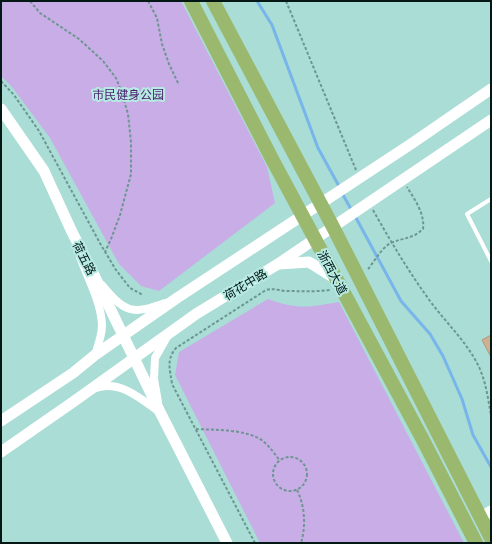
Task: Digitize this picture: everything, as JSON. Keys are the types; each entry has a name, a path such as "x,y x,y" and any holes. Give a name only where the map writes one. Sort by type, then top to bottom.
{"highway":[{"name":"浙西大道","path":"191,1 268,152 423,440 476,543"},
{"name":"浙西大道","path":"213,1 486,514 491,538"}],"main road":[{"name":"荷花中路","path":"1,421 177,298 357,180 491,89"},
{"name":"荷五路","path":"1,109 44,171 72,232 160,412 227,543"},
{"name":"荷花中路","path":"1,452 169,332 278,264 491,120"},
{"path":"278,264 309,262 337,280"}],"street":[{"path":"72,232 99,311 102,326 95,355"},
{"path":"93,273 118,303 133,311 144,310 177,298"},
{"name":"荷五路","path":"160,412 154,379 155,358 169,332"},
{"path":"89,390 104,385 129,390 160,412"}],"lane":[{"path":"491,199 467,214 491,261"}],"path":[{"path":"30,1 40,13 79,39 103,61 116,78 122,93 128,114 132,142 131,174 118,221 105,252"},
{"path":"148,1 157,18 162,44 179,85"},
{"path":"286,1 357,180"},
{"path":"1,81 14,95 39,131 105,252 124,281 130,288 144,295"},
{"path":"406,186 419,207 424,222 424,229 415,236"},
{"path":"367,204 376,216 405,265 431,301 464,341 472,354 485,383 491,415"},
{"path":"254,543 172,384 169,365 170,355 176,348 266,290 274,288 281,291"},
{"path":"196,430 234,431 249,435 263,441 274,452 280,461"},
{"path":"290,457 296,458 307,470 306,481 303,486 297,490 288,492 282,490 274,482 273,470 280,461 290,457"},
{"path":"297,490 304,514 304,534 301,543"}],"green space":[{"name":"市民健身公园","path":"1,1 181,1 267,167 275,203 159,291 141,286 119,264 50,138 12,87 1,76"},
{"path":"268,299 287,305 296,306 320,305 339,302 464,543 260,543 175,375 179,352"}],"building":[{"path":"491,335 491,357 482,340"}],"waterway":[{"path":"257,1 272,25 318,148 340,188"},
{"path":"342,193 352,211"},
{"path":"355,216 401,301 430,334 443,356 462,399 473,435 491,467"}]}
